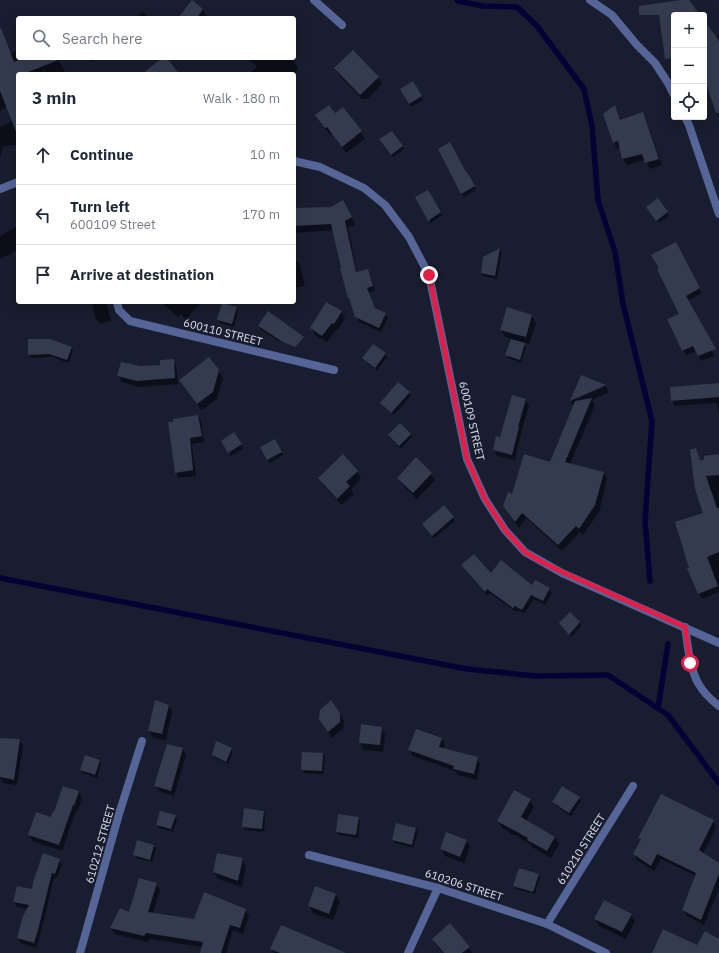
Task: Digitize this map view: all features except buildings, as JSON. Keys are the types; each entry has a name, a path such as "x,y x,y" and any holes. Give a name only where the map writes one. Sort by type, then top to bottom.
{"street":[{"path":"314,0 342,25"},
{"path":"590,0 612,15 637,45 655,63 671,89"},
{"path":"686,120 716,195 719,214"},
{"name":"600109 STREET","path":"296,161 320,167 364,188 385,206 409,237 429,275 467,459 485,499 505,530 525,552 556,569 719,643"},
{"path":"0,189 16,183"},
{"name":"600110 STREET","path":"118,304 119,310 130,321 334,370"},
{"path":"685,627 690,663 698,683 710,699 719,706"},
{"name":"610212 STREET","path":"80,953 119,814 142,741"},
{"name":"610210 STREET","path":"547,924 633,786"},
{"name":"610206 STREET","path":"309,855 438,888 547,924 606,953"},
{"path":"408,953 438,888"}],"waterway":[{"path":"457,0 483,6 517,7 537,26 584,89 592,126 598,200 615,252 623,304 652,421 645,521 650,581"},
{"path":"0,578 467,669 536,676 608,675 668,715 719,783"},
{"path":"658,708 668,644"}],"route":[{"path":"429,275 467,459 485,499 505,530 525,552 542,562 685,627 690,663"}]}
